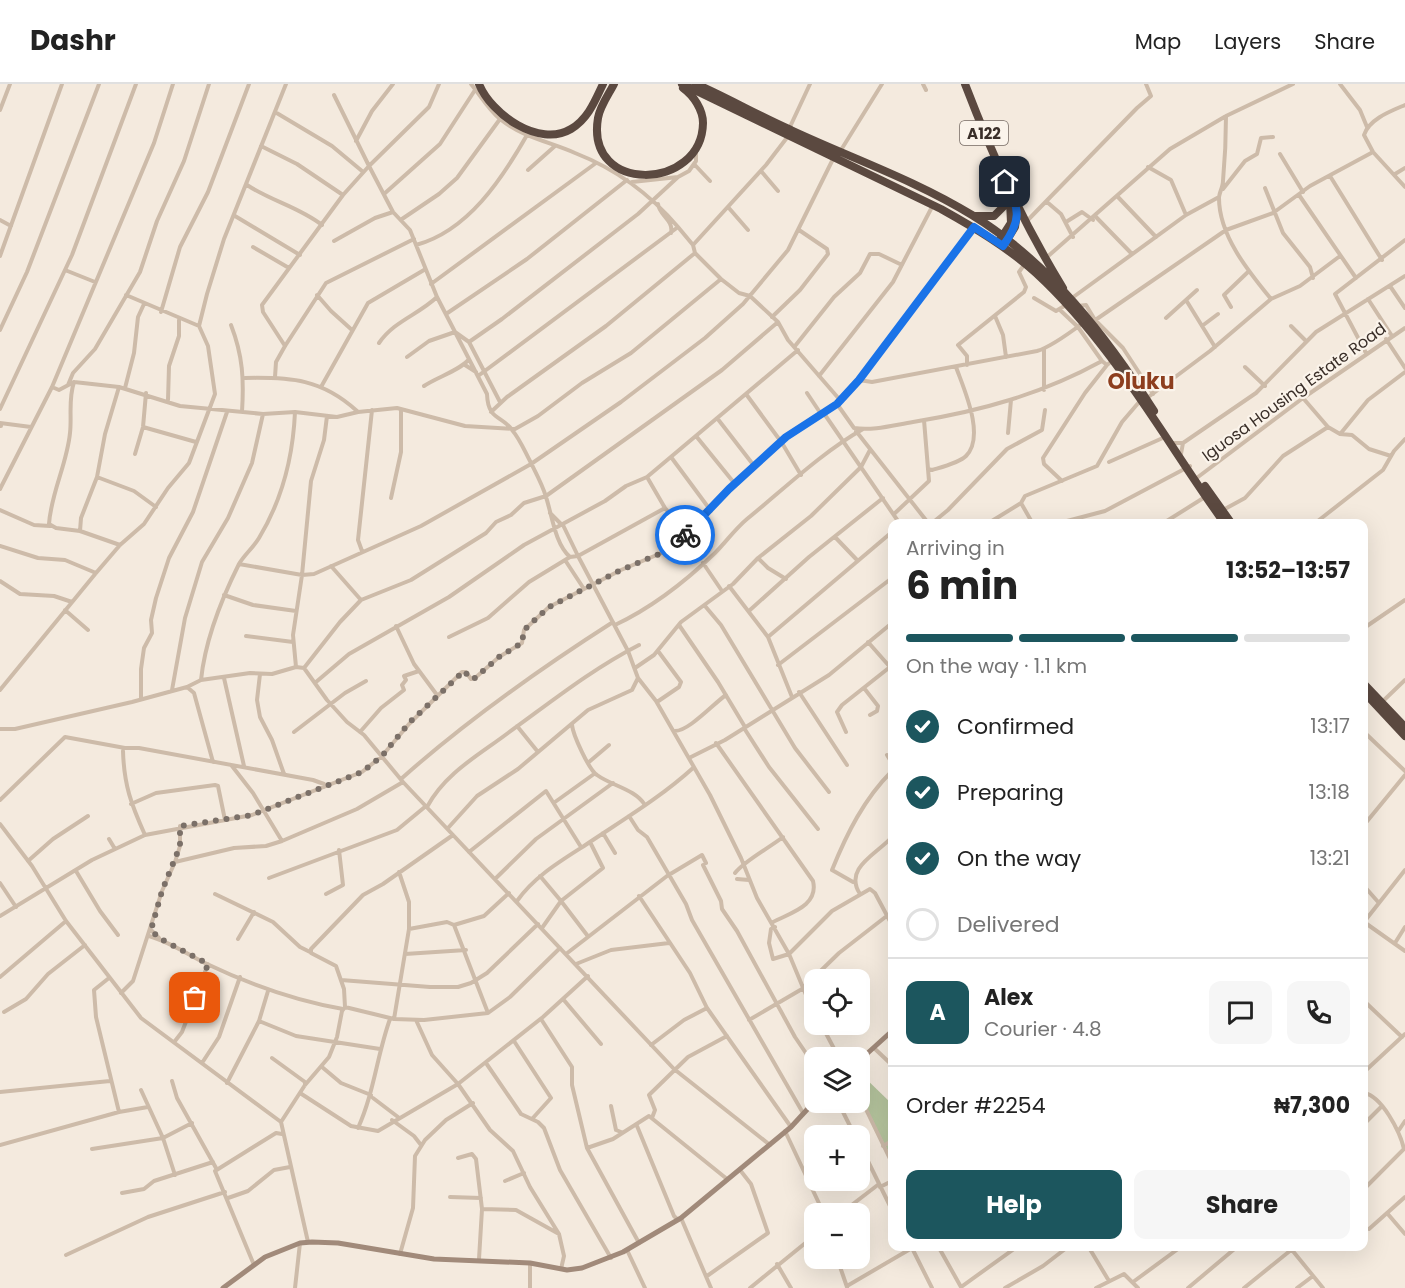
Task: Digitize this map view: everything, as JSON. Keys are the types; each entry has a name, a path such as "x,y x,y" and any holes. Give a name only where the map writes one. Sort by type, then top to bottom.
{"highway":[{"path":"477,87 490,104 504,116 533,130 554,134 569,130 581,122 603,84"},
{"path":"614,84 598,115 597,132 603,153 613,165 625,172 658,175 676,168 696,147 703,126 701,111 695,99 677,84"},
{"path":"682,84 973,215 1087,323 1147,398 1206,496 1223,517"},
{"name":"A122","path":"965,84 1017,206"},
{"path":"698,85 789,132"},
{"path":"837,154 1003,242 1066,302 1077,306 1110,363 1147,398 1165,437 1198,477 1223,517"},
{"name":"A122","path":"1003,242 1012,217 1005,182"},
{"path":"973,215 994,216 1010,200"},
{"path":"1003,242 1015,227 1017,206"},
{"path":"1017,206 1066,302"},
{"path":"1368,688 1405,727"},
{"path":"1368,696 1405,736"}],"street":[{"path":"0,110 10,84"},
{"path":"0,256 62,84"},
{"path":"0,330 27,272 99,84"},
{"path":"0,409 66,270 136,84"},
{"path":"0,489 52,387 154,143 173,84"},
{"path":"68,385 95,349 140,272 157,221 184,161 209,84"},
{"path":"161,312 180,247 208,192 249,84"},
{"path":"0,690 120,545 144,524 189,463 215,394 208,346 199,326 216,264 286,84"},
{"path":"356,141 372,111 393,84"},
{"path":"285,346 262,308 343,195 362,171 429,107 439,84"},
{"path":"471,84 477,87 500,119 527,135 596,163 629,181 658,204 693,245 695,253 721,279 739,293 750,296 778,322 788,340 819,376 870,450 926,519"},
{"path":"693,245 761,171 789,132 810,84"},
{"path":"239,564 302,575 314,574 421,526 531,464 651,380 705,338 750,296 788,250 837,154 882,84"},
{"path":"923,84 926,90"},
{"path":"1025,224 1137,108 1149,100 1151,96 1146,84"},
{"path":"1045,259 1095,218 1148,167 1191,135 1293,84"},
{"path":"1340,84 1360,110 1367,127 1365,139 1373,152 1405,187"},
{"path":"384,194 422,163 440,144 477,87"},
{"path":"333,95 393,212 402,219 414,239 424,270 477,374 493,414 511,427 531,464 546,496 554,527 570,557"},
{"path":"1367,127 1388,112 1405,105"},
{"path":"275,112 332,146 362,171"},
{"path":"1223,189 1226,116"},
{"path":"402,219 439,194 457,178 500,119"},
{"path":"416,245 433,239 453,226 489,194 527,135"},
{"path":"1034,298 1053,310 1066,302 1186,215 1219,197 1245,161 1257,154 1261,138 1273,137"},
{"path":"261,146 297,164 343,195"},
{"path":"528,170 555,146"},
{"path":"469,342 502,319 653,200 694,164 697,154 696,147"},
{"path":"859,380 872,382 1044,349 1226,230 1274,213 1303,192 1373,152"},
{"path":"1280,154 1303,192"},
{"path":"431,284 596,163"},
{"path":"694,164 710,181"},
{"path":"1148,167 1171,180 1186,215"},
{"path":"1395,174 1405,168"},
{"path":"761,171 778,191"},
{"path":"1330,176 1382,260"},
{"path":"446,314 527,259 629,181 678,177"},
{"path":"659,180 671,184"},
{"path":"247,185 270,200 306,212 322,225"},
{"path":"1265,188 1287,240 1310,267 1313,278"},
{"path":"1299,195 1356,278"},
{"path":"1117,196 1156,237"},
{"path":"1219,197 1226,230 1249,271 1271,299"},
{"path":"1047,202 1066,222 1073,237"},
{"path":"658,204 659,210 670,222 671,233"},
{"path":"819,376 893,282 933,205"},
{"path":"728,207 748,230"},
{"path":"334,241 375,218 393,212"},
{"path":"1066,222 1082,212 1095,218 1132,254"},
{"path":"235,216 300,255"},
{"path":"0,220 11,226"},
{"path":"477,374 678,227"},
{"path":"0,916 115,849 145,835 180,826 252,815 362,772 382,756 437,695 462,672 466,672 471,679 475,678 499,657 522,643 525,638 523,632 542,613 660,551 671,549 711,511 735,484 782,443 838,402 859,380 974,227"},
{"path":"772,317 800,290 828,254 827,249 799,230"},
{"path":"275,377 276,362 285,346 317,295 329,281 414,239"},
{"path":"1366,353 1335,296 1336,292 1382,260 1405,240"},
{"path":"406,243 417,252"},
{"path":"253,247 289,268"},
{"path":"490,427 493,414 500,402 606,326 695,253"},
{"path":"316,682 349,654 449,597 524,545 554,527 563,525 626,486 647,477 746,394 796,348 834,297 860,273 870,254 879,254 902,265"},
{"path":"995,519 1021,502 1025,496 1101,462 1122,422 1147,398 1215,347 1271,299 1313,278 1340,256"},
{"path":"967,364 967,356 958,345 1025,290 1020,272 1025,264"},
{"path":"66,270 96,282"},
{"path":"321,387 372,299 424,270"},
{"path":"1230,307 1224,295 1249,271"},
{"path":"1174,443 1183,443 1264,386 1305,341 1405,276"},
{"path":"52,387 56,390 74,382 119,387 146,393 180,405 227,412 263,414 295,412 337,417 372,410 401,409 465,426 520,427 582,383 631,353 721,279"},
{"path":"1390,285 1405,308"},
{"path":"1166,318 1197,290"},
{"path":"126,295 179,320 199,326"},
{"path":"317,295 352,330"},
{"path":"379,343 394,326 426,308 437,297"},
{"path":"1186,300 1215,347"},
{"path":"1368,300 1392,336"},
{"path":"125,388 134,353 138,317 144,303"},
{"path":"1202,326 1218,314"},
{"path":"995,316 1004,335 1006,357"},
{"path":"168,400 169,366 179,336 179,320"},
{"path":"304,668 340,622 361,600 411,580 486,532 496,522 511,515 524,503 546,496 722,370 778,322"},
{"path":"1087,323 1102,361"},
{"path":"231,325 239,345 245,378 242,412"},
{"path":"1291,326 1305,341"},
{"name":"Iguosa Housing Estate Road","path":"1198,477 1303,398 1405,328"},
{"path":"455,332 469,342 500,402"},
{"path":"407,357 429,341 455,332"},
{"path":"1340,434 1368,400 1405,370 1386,339"},
{"path":"1044,349 1044,390"},
{"path":"424,387 440,375 465,365 469,359"},
{"path":"176,862 234,848 266,846 357,809 402,781 470,719 536,671 614,624 648,607 703,563 746,520 855,430 973,412 1044,390 1102,361 1110,363 1085,393 1043,458 1044,464 1062,481"},
{"path":"465,365 477,374"},
{"path":"928,470 966,457 972,440 973,412 956,367"},
{"path":"1245,367 1264,386"},
{"path":"245,378 298,379 321,387 346,401 358,412"},
{"path":"51,526 54,493 70,433 69,412 74,382"},
{"path":"80,531 81,518 96,477 105,434 119,387"},
{"path":"135,454 143,427 146,393"},
{"path":"807,393 897,519"},
{"path":"746,394 782,443 801,475"},
{"path":"1303,398 1328,427 1340,434 1352,435 1369,448 1391,456"},
{"path":"1008,434 1011,400"},
{"path":"391,498 401,452 401,409"},
{"path":"362,551 358,540 372,410"},
{"path":"936,519 956,502 1007,448 1042,430 1045,410"},
{"path":"141,699 144,648 152,633 151,620 156,598 169,558 193,512 227,412"},
{"path":"201,681 203,661 224,595 239,564 259,538 278,501 293,438 295,412"},
{"path":"172,690 185,618 202,562 228,518 252,463 263,414"},
{"path":"296,667 293,642 311,481 324,440 327,416"},
{"path":"717,418 755,467"},
{"path":"894,514 928,481 924,420"},
{"path":"0,425 31,427"},
{"path":"143,427 196,442"},
{"path":"1223,517 1245,498 1283,456 1328,427"},
{"path":"696,436 735,484"},
{"path":"1109,462 1165,437"},
{"path":"1320,519 1383,470 1405,439"},
{"path":"1181,454 1183,443"},
{"path":"635,668 658,651 679,625 795,530 861,467 870,450"},
{"path":"671,457 711,511"},
{"path":"1075,519 1105,511 1188,467"},
{"path":"96,477 134,491 156,507"},
{"path":"647,477 665,508 687,533"},
{"path":"1170,519 1206,496"},
{"path":"750,610 808,557 883,498"},
{"path":"1021,502 1030,519"},
{"path":"449,637 488,618 529,582 570,557 578,556 665,508"},
{"path":"0,510 34,525 80,531 120,545"},
{"path":"549,512 563,525 628,651 638,678 657,702 710,795 766,916 774,925 789,954 804,993"},
{"path":"554,516 554,527"},
{"path":"768,638 888,535"},
{"path":"835,537 858,560"},
{"path":"0,546 38,558 65,560 96,573"},
{"path":"758,558 786,579"},
{"path":"565,560 584,589"},
{"path":"703,563 722,591"},
{"path":"331,566 361,600"},
{"path":"0,581 20,594 54,596 72,602"},
{"path":"778,665 888,581"},
{"path":"729,586 750,610 768,638 792,697"},
{"path":"224,595 253,606 296,611"},
{"path":"1368,625 1405,600"},
{"path":"705,606 721,625 795,748 825,790 829,792"},
{"path":"65,610 88,630"},
{"path":"679,625 726,695 769,767 818,829"},
{"path":"396,626 419,671 437,695"},
{"path":"689,758 744,728 829,675 888,626"},
{"path":"246,636 293,642"},
{"path":"868,642 888,665"},
{"path":"269,878 397,830 427,806 448,779 517,726 582,679 639,645"},
{"path":"657,702 681,685 658,651"},
{"path":"0,729 15,729 141,699 201,681 250,673 272,674 296,667 304,668 347,722 360,732 402,781 674,1069 770,1145"},
{"path":"360,732 381,708 404,690 402,685 406,680 404,676 419,671"},
{"path":"846,732 837,712 842,705 888,671"},
{"path":"260,674 257,700 260,717 285,774"},
{"path":"224,678 244,766"},
{"path":"448,828 477,795 538,752 588,710 632,690 638,678"},
{"path":"1382,702 1405,680"},
{"path":"294,732 366,681"},
{"path":"187,687 194,693 214,763"},
{"path":"864,688 878,706 877,711 870,715"},
{"path":"799,692 847,765"},
{"path":"674,731 682,730 697,721 701,714 726,695"},
{"path":"572,724 574,738 594,774 638,797 645,805"},
{"path":"517,726 538,752"},
{"path":"1368,736 1405,773 1368,820"},
{"path":"0,800 65,737 232,766 244,766 313,780 324,784 324,787"},
{"path":"716,743 814,885 806,906 771,929 769,943 773,959 789,954 832,911 870,890 875,893 888,915 839,953 802,989 749,1020"},
{"path":"589,762 609,745"},
{"path":"123,751 124,779 131,804 145,835"},
{"path":"232,766 253,793 282,840"},
{"path":"517,902 527,886 540,876 675,786 693,768"},
{"path":"555,802 594,774"},
{"path":"860,894 853,882 832,870 866,801 888,776"},
{"path":"495,879 520,852 613,783"},
{"path":"131,804 156,793 215,785 218,786 225,820"},
{"path":"469,852 544,792 549,792 581,847"},
{"path":"28,861 53,839 88,816"},
{"path":"223,1288 254,1265 300,1243 308,1242 338,1243 434,1259 479,1259 530,1263 561,1270 582,1268 611,1258 640,1244 680,1219 770,1145 803,1113 647,837 638,830 629,816"},
{"path":"0,824 28,861 66,921 141,1018 175,1041 202,1064 281,1122"},
{"path":"121,993 133,981 162,891 176,862 180,846 180,826"},
{"path":"603,833 615,853"},
{"path":"311,953 312,948 363,895 453,835"},
{"path":"735,873 743,863 754,859 783,837"},
{"path":"110,839 115,849"},
{"path":"853,882 872,853 888,840"},
{"path":"341,980 401,987 458,987 475,981 540,926 561,901 603,868 590,842"},
{"path":"326,894 344,885 339,850"},
{"path":"566,954 587,935 639,896 702,855 721,901 722,909 804,1050"},
{"path":"1368,917 1405,870"},
{"path":"76,871 117,935"},
{"path":"358,1128 372,1097 380,1049 401,987 409,928 408,902 399,872"},
{"path":"540,876 587,935"},
{"path":"1399,878 1405,882"},
{"path":"737,879 749,880"},
{"path":"0,884 16,907"},
{"path":"1368,891 1378,903"},
{"path":"409,928 447,922 454,925 484,916 509,893"},
{"path":"215,894 273,922 300,947 333,964 341,980 344,1009 335,1044 322,1067 305,1085 281,1122 308,1242"},
{"path":"639,896 690,973 707,1008 788,1129 819,1203"},
{"path":"238,939 254,912"},
{"path":"0,976 66,921"},
{"path":"454,925 466,950 488,1013"},
{"path":"1368,925 1405,951"},
{"path":"1395,943 1405,927"},
{"path":"151,930 159,938"},
{"path":"149,936 159,938 208,964 268,991 314,1005 392,1019 416,1020 488,1013 510,997 560,948"},
{"path":"576,964 610,950 669,943"},
{"path":"4,1012 26,999 48,974 85,945"},
{"path":"405,954 466,950"},
{"path":"175,1041 182,1032 208,964"},
{"path":"300,1093 333,1117 358,1128 378,1131 392,1120 458,1084 541,1019 588,976"},
{"path":"202,1064 219,1037 240,977"},
{"path":"109,978 94,990 96,1017 119,1112"},
{"path":"227,1083 259,1021 268,991"},
{"path":"563,999 601,1044"},
{"path":"1368,1005 1402,1037 1405,1045"},
{"path":"651,1044 684,1020 707,1008"},
{"path":"541,1019 572,1067 572,1085 586,1148 640,1244"},
{"path":"416,1020 430,1052 473,1103 490,1131 507,1142 513,1151 559,1234 564,1256 561,1270"},
{"path":"259,1021 296,1036 335,1044 380,1049"},
{"path":"870,1051 888,1035"},
{"path":"652,1118 655,1110 648,1096 662,1085 674,1069 688,1057 727,1036"},
{"path":"1368,1068 1402,1037"},
{"path":"514,1041 551,1098 532,1119"},
{"path":"874,1048 888,1061"},
{"path":"272,1058 305,1085"},
{"path":"486,1063 521,1114 543,1128 560,1170 611,1258"},
{"path":"322,1067 341,1083 372,1097 398,1117"},
{"path":"0,1092 111,1081"},
{"path":"172,1082 177,1098 216,1168 216,1176 228,1198 254,1265"},
{"path":"141,1090 163,1138 175,1175"},
{"path":"1368,1094 1375,1095 1398,1130 1404,1151 1368,1185"},
{"path":"400,1254 413,1208 414,1158 421,1145 446,1120 473,1103"},
{"path":"611,1106 616,1130 624,1131"},
{"path":"1368,1120 1382,1106"},
{"path":"0,1145 119,1112 148,1107"},
{"path":"868,1113 888,1154"},
{"path":"586,1148 613,1139 634,1125 637,1126 645,1117 652,1118 727,1179"},
{"path":"392,1120 414,1136 421,1145"},
{"path":"1398,1130 1405,1121"},
{"path":"92,1149 163,1138 192,1123"},
{"path":"637,1126 674,1216 680,1219 711,1288"},
{"path":"216,1168 276,1134 282,1134"},
{"path":"884,1146 888,1144"},
{"path":"458,1158 474,1155 482,1209 479,1259"},
{"path":"122,1193 144,1189 154,1180 213,1162"},
{"path":"870,1166 888,1202"},
{"path":"228,1198 248,1191 274,1170 290,1167"},
{"path":"707,1276 768,1233 751,1184 740,1170"},
{"path":"505,1181 524,1173"},
{"path":"856,1203 888,1183"},
{"path":"66,1255 148,1217 225,1192"},
{"path":"450,1197 481,1198"},
{"path":"1369,1229 1405,1197"},
{"path":"482,1209 516,1210 559,1234"},
{"path":"1387,1213 1405,1234"},
{"path":"295,1288 300,1243"},
{"path":"750,1288 804,1244"},
{"path":"627,1250 645,1288"},
{"path":"841,1269 847,1287 906,1251"},
{"path":"914,1251 932,1288"},
{"path":"941,1251 961,1287 1011,1251"},
{"path":"1005,1288 1062,1251"},
{"path":"1092,1251 1109,1281"},
{"path":"1133,1281 1175,1251"},
{"path":"1188,1288 1232,1251"},
{"path":"1244,1288 1290,1251"},
{"path":"1296,1251 1323,1288"},
{"path":"530,1263 530,1288"},
{"path":"777,1264 791,1288"},
{"path":"1096,1288 1124,1274 1138,1288"},
{"path":"1298,1288 1313,1276"}],"green space":[{"path":"870,1083 888,1100 888,1151 869,1113"}],"way so far":[{"path":"195,998 208,964 159,938 151,930 162,891 176,862 180,846 180,826 252,815 315,792 368,769 382,756 409,723 462,672 466,672 471,679 475,678 499,657 522,643 525,638 524,630 549,607 660,551 671,549 685,535"}],"district":[{"name":"Oluku","path":"1141,381"}],"route":[{"path":"685,535 711,511 729,489 786,437 837,404 859,380 974,227 1003,246 1014,231 1017,215 1017,206 1005,182"}]}
